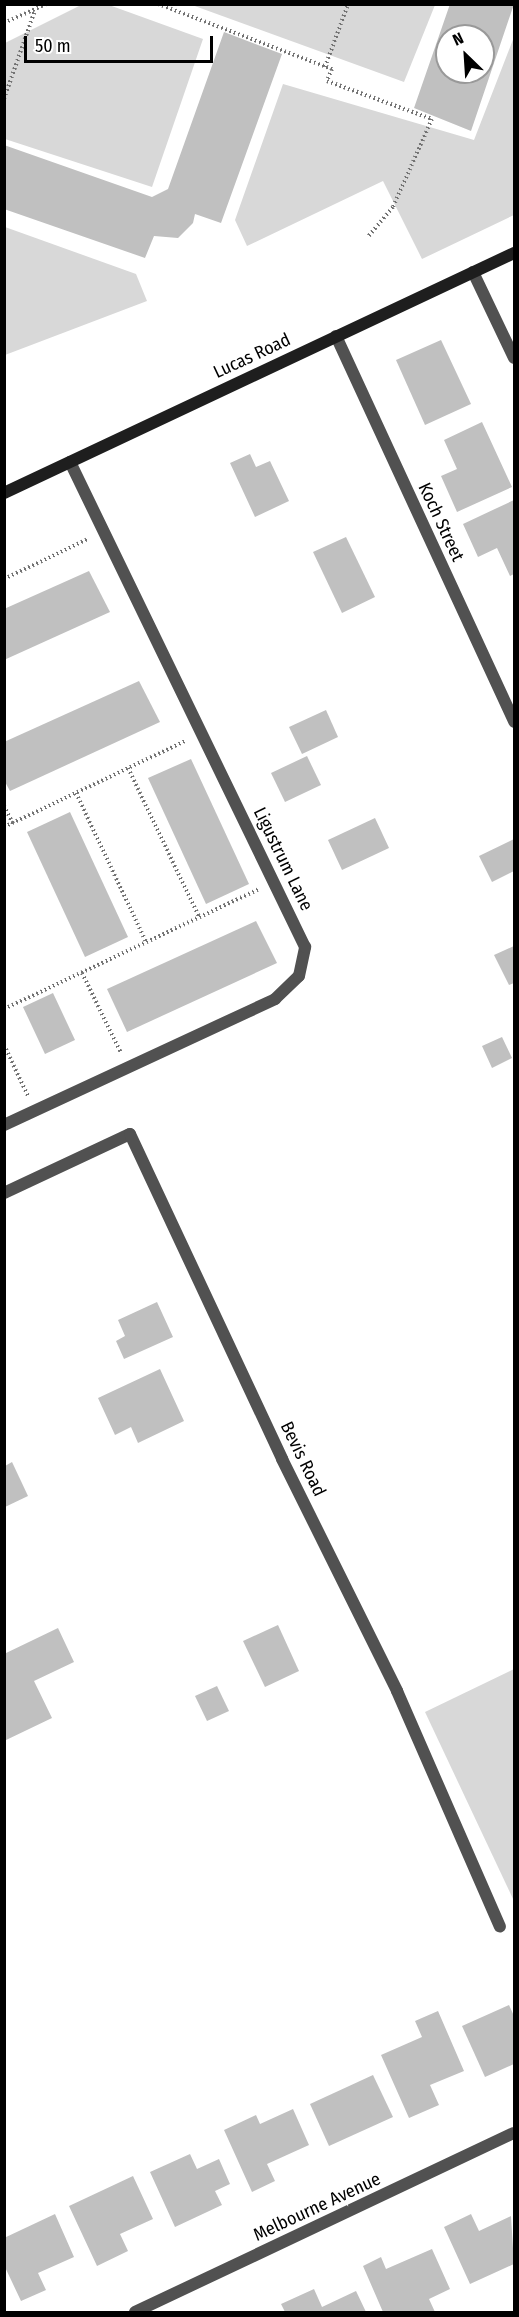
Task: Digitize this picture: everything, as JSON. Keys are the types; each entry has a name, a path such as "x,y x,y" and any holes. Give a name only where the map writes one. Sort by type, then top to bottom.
{"street":[{"name":"Lucas Road","path":"4,493 514,253"},
{"path":"473,272 514,358"},
{"name":"Koch Street","path":"336,336 514,722"},
{"name":"Ligustrum Lane","path":"4,1125 275,999 299,976 305,947 70,462"},
{"name":"Bevis Road","path":"4,1193 130,1134 397,1691 500,1927"},
{"name":"Melbourne Avenue","path":"135,2313 514,2133"}],"path":[{"path":"4,24 46,4"},
{"path":"158,4 332,69 327,81 432,119 393,207 369,236"},
{"path":"325,67 348,4"},
{"path":"4,99 35,10"},
{"path":"4,579 104,532"},
{"path":"4,827 201,733"},
{"path":"128,768 199,917"},
{"path":"76,793 147,942"},
{"path":"4,806 13,824"},
{"path":"4,1009 274,882"},
{"path":"82,973 128,1067"},
{"path":"4,1045 35,1110"}],"shaded area":[{"path":"83,4 109,5 203,39 152,187 5,139 5,43"},
{"path":"192,5 435,5 404,82"},
{"path":"514,37 514,215 422,259 383,181 247,246 235,220 283,84 474,140"},
{"path":"5,227 136,274 147,301 5,355"},
{"path":"514,1669 514,1901 425,1712"}],"building":[{"path":"450,4 514,4 495,60 495,24 443,24"},
{"path":"224,32 282,54 221,223 195,214 193,223 178,238 154,236 145,258 4,209 4,145 152,197 168,189"},
{"path":"435,47 435,84 487,84 471,131 414,108"},
{"path":"441,340 471,404 425,425 396,360"},
{"path":"482,422 512,487 457,512 441,476 457,469 444,440"},
{"path":"250,454 256,467 270,461 289,501 255,517 230,463"},
{"path":"514,500 514,574 510,576 497,548 478,557 463,524"},
{"path":"346,537 375,597 342,613 313,552"},
{"path":"89,571 110,612 4,660 4,609"},
{"path":"139,681 160,722 10,791 4,780 4,742"},
{"path":"326,710 338,737 302,754 289,727"},
{"path":"307,756 321,785 285,802 271,773"},
{"path":"191,759 249,884 206,904 148,778"},
{"path":"70,812 128,937 85,957 27,832"},
{"path":"375,818 389,848 342,870 328,840"},
{"path":"514,839 514,871 492,882 479,856"},
{"path":"256,921 277,963 127,1032 107,989"},
{"path":"514,946 514,983 509,985 494,955"},
{"path":"53,993 75,1040 45,1054 23,1007"},
{"path":"502,1037 512,1058 492,1068 482,1046"},
{"path":"157,1302 173,1337 124,1359 116,1341 125,1336 118,1320"},
{"path":"160,1369 184,1421 138,1443 131,1427 115,1435 98,1398"},
{"path":"12,1462 28,1496 5,1507 5,1466"},
{"path":"278,1625 299,1671 265,1687 243,1641"},
{"path":"58,1628 74,1662 34,1681 52,1718 4,1741 4,1654"},
{"path":"217,1686 229,1711 207,1721 195,1696"},
{"path":"509,2005 514,2016 514,2064 485,2077 462,2026"},
{"path":"438,2011 464,2071 430,2085 439,2105 409,2118 381,2055 422,2037 415,2021"},
{"path":"373,2075 393,2117 329,2146 310,2104"},
{"path":"293,2109 309,2145 267,2164 275,2181 252,2192 224,2130 256,2115 260,2124"},
{"path":"190,2154 197,2169 219,2159 230,2184 215,2191 222,2205 175,2227 150,2172"},
{"path":"133,2176 153,2219 120,2234 128,2251 97,2266 69,2206"},
{"path":"55,2214 74,2257 38,2273 46,2290 21,2301 4,2265 4,2238"},
{"path":"471,2214 479,2231 511,2216 514,2264 470,2284 444,2227"},
{"path":"432,2249 450,2289 429,2299 435,2312 383,2312 363,2266 381,2257 386,2269"},
{"path":"314,2289 322,2307 356,2291 366,2312 285,2312 281,2304"}]}
